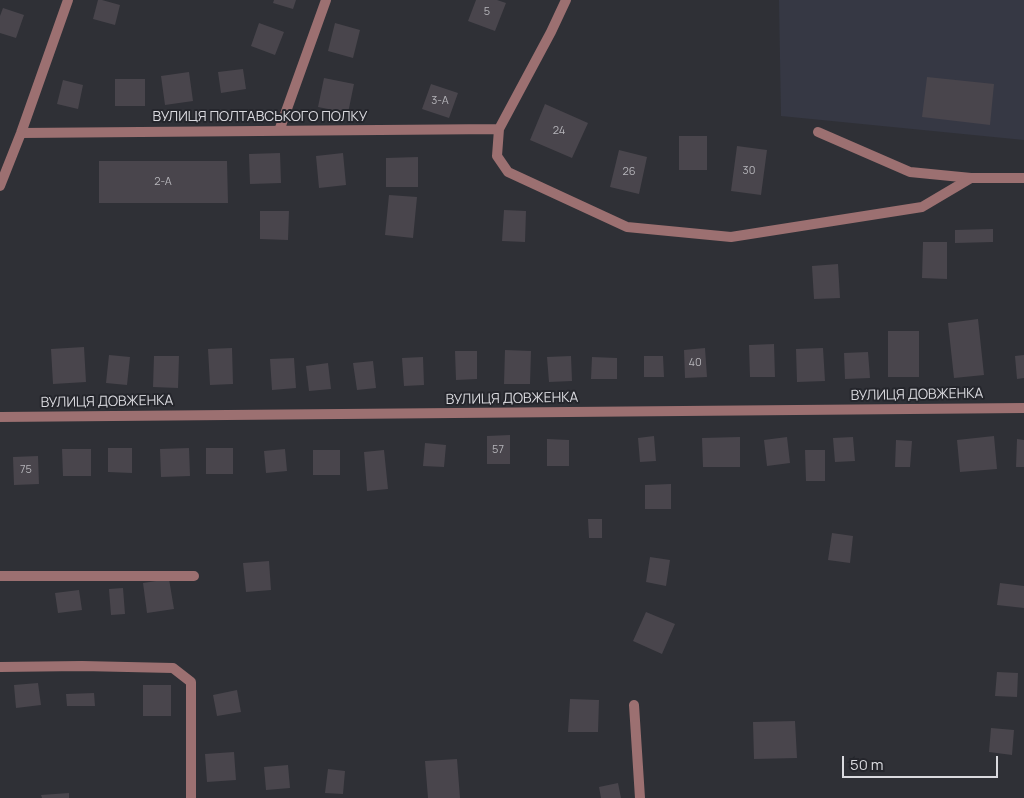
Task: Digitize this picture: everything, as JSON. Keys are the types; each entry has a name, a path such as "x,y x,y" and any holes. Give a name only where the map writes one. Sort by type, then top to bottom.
{"street":[{"path":"0,186 21,133 68,0"},
{"path":"279,131 326,0"},
{"path":"566,0 499,129 497,156 508,172 627,227 731,237 922,207 971,178"},
{"name":"ВУЛИЦЯ ПОЛТАВСЬКОГО ПОЛКУ","path":"21,133 499,129"},
{"path":"818,132 910,172 971,178 1024,178"},
{"name":"ВУЛИЦЯ ДОВЖЕНКА","path":"0,417 1024,408"},
{"path":"0,576 194,576"},
{"path":"0,667 174,668 192,682 192,798"},
{"path":"634,705 640,798"}],"shaded area":[{"path":"779,0 1024,0 1024,140 781,116"}],"building":[{"path":"98,0 120,5 115,25 93,19"},
{"path":"274,0 296,0 293,9 273,3"},
{"path":"476,0 497,0 506,3 495,31 468,21"},
{"path":"3,8 24,15 16,38 0,33 0,16"},
{"path":"259,23 284,32 275,55 251,46"},
{"path":"335,23 360,30 353,58 328,51"},
{"path":"243,69 246,89 221,93 218,72"},
{"path":"189,72 193,101 165,105 161,76"},
{"path":"927,77 994,84 990,125 922,117"},
{"path":"324,78 354,84 348,113 318,107"},
{"path":"115,79 145,79 145,106 115,106"},
{"path":"63,80 83,85 78,109 57,104"},
{"path":"431,84 458,93 449,118 422,109"},
{"path":"545,104 588,123 572,158 530,140"},
{"path":"679,136 707,136 707,170 679,170"},
{"path":"737,146 767,150 761,195 731,191"},
{"path":"619,150 647,157 639,194 610,187"},
{"path":"280,153 281,183 250,184 249,154"},
{"path":"343,153 346,185 319,188 316,156"},
{"path":"418,157 418,187 386,187 386,158"},
{"path":"99,161 227,161 228,203 99,203"},
{"path":"389,195 417,197 413,238 385,235"},
{"path":"504,210 526,211 525,242 502,241"},
{"path":"260,211 289,211 288,240 260,239"},
{"path":"993,229 993,242 955,243 955,230"},
{"path":"923,242 947,242 947,279 922,278"},
{"path":"838,264 840,298 814,299 812,266"},
{"path":"978,319 984,375 954,378 948,323"},
{"path":"888,331 919,331 919,377 888,377"},
{"path":"774,344 775,377 750,377 749,345"},
{"path":"84,347 86,382 53,384 51,349"},
{"path":"232,348 233,384 210,385 208,349"},
{"path":"705,348 707,377 685,378 684,350"},
{"path":"823,348 825,381 797,382 796,349"},
{"path":"505,350 531,351 530,384 504,384"},
{"path":"455,351 477,351 477,379 456,380"},
{"path":"868,352 870,378 845,379 844,353"},
{"path":"109,355 130,357 127,385 106,383"},
{"path":"1024,355 1024,378 1017,379 1015,356"},
{"path":"154,356 179,356 178,388 153,387"},
{"path":"571,356 572,381 549,382 547,357"},
{"path":"644,356 663,356 664,377 644,377"},
{"path":"423,357 424,385 404,386 402,358"},
{"path":"592,357 617,358 617,379 591,379"},
{"path":"294,358 296,388 272,390 270,359"},
{"path":"373,361 376,388 357,390 353,363"},
{"path":"328,363 331,389 309,391 306,366"},
{"path":"510,435 510,464 487,464 487,436"},
{"path":"654,436 656,461 640,462 638,438"},
{"path":"994,436 997,469 960,472 957,440"},
{"path":"740,437 740,467 703,467 702,438"},
{"path":"787,437 790,463 767,466 764,440"},
{"path":"853,437 855,461 835,462 833,438"},
{"path":"547,439 569,440 569,466 547,466"},
{"path":"1017,439 1024,440 1024,467 1016,467"},
{"path":"896,440 912,441 910,467 895,467"},
{"path":"425,443 446,445 444,467 423,466"},
{"path":"108,448 132,448 132,473 108,472"},
{"path":"189,448 190,476 161,477 160,449"},
{"path":"206,448 233,448 233,474 206,474"},
{"path":"62,449 91,449 91,476 63,476"},
{"path":"285,449 287,471 266,473 264,451"},
{"path":"313,450 340,450 340,475 313,475"},
{"path":"384,450 388,489 367,491 364,452"},
{"path":"805,450 825,450 825,481 806,481"},
{"path":"38,456 39,484 14,485 13,457"},
{"path":"671,484 671,509 645,509 645,485"},
{"path":"588,519 602,519 602,538 589,538"},
{"path":"832,533 853,536 850,563 828,560"},
{"path":"650,557 670,560 666,586 646,582"},
{"path":"269,561 271,590 246,592 243,563"},
{"path":"169,579 174,609 147,613 143,583"},
{"path":"1000,583 1024,586 1024,608 997,605"},
{"path":"123,588 125,614 111,615 109,589"},
{"path":"79,590 82,610 58,613 55,593"},
{"path":"646,612 675,624 662,654 633,641"},
{"path":"997,672 1018,673 1017,697 995,696"},
{"path":"38,683 41,705 16,708 14,685"},
{"path":"143,685 171,685 171,716 143,716"},
{"path":"237,690 241,712 217,716 213,695"},
{"path":"94,693 95,706 67,706 66,694"},
{"path":"570,699 599,700 598,732 568,732"},
{"path":"795,721 797,758 754,759 753,722"},
{"path":"991,728 1014,730 1012,755 989,752"},
{"path":"234,752 236,780 207,782 205,754"},
{"path":"457,759 460,798 428,798 425,761"},
{"path":"288,765 290,788 266,790 264,767"},
{"path":"328,769 345,771 343,794 325,793"},
{"path":"618,783 621,798 601,798 599,787"},
{"path":"69,793 69,798 42,798 41,795"}]}
